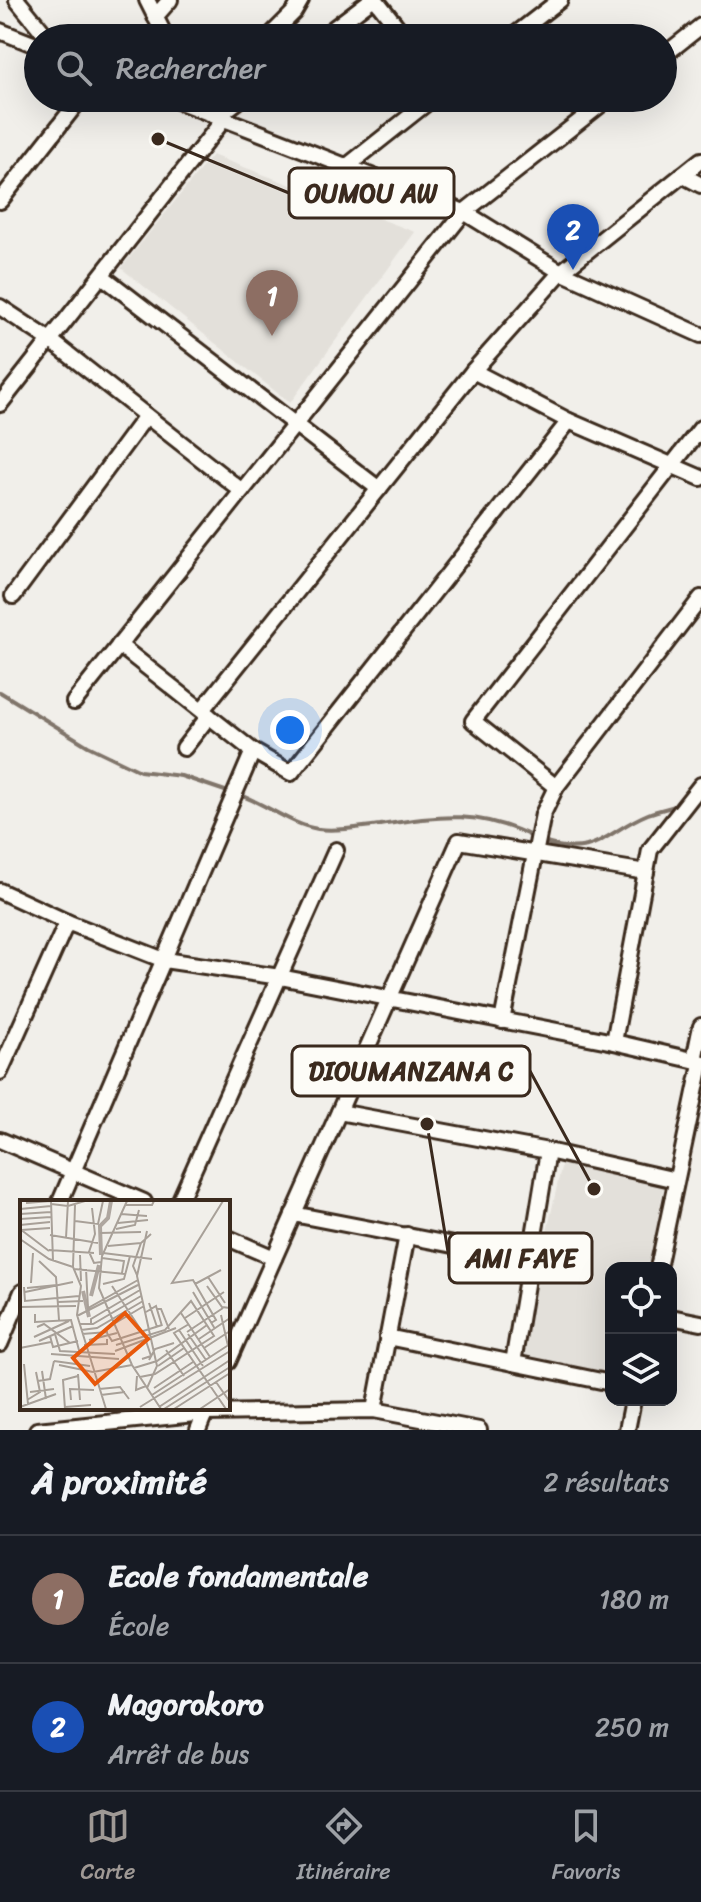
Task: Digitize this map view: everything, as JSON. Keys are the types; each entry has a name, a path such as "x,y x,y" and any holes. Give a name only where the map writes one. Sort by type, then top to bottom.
{"street":[{"path":"17,0 37,24"},
{"path":"147,0 159,24"},
{"path":"155,17 170,0"},
{"path":"282,24 301,0"},
{"path":"341,24 374,0 394,24"},
{"path":"529,24 560,0"},
{"path":"677,45 701,26"},
{"path":"0,31 24,40"},
{"path":"0,201 70,112"},
{"path":"213,112 220,118 464,212 561,272 701,335"},
{"path":"0,404 227,112"},
{"path":"346,167 415,112"},
{"path":"74,702 464,212 591,112"},
{"path":"184,748 206,713 473,371 561,272 701,160"},
{"path":"682,175 701,185"},
{"path":"102,276 379,489"},
{"path":"0,307 50,340 242,491"},
{"path":"473,371 569,421 701,478"},
{"path":"13,596 146,416"},
{"path":"119,645 253,751 291,773 569,421"},
{"path":"556,787 473,721 701,428"},
{"path":"502,1021 543,814 556,787 701,598"},
{"path":"61,1200 253,751"},
{"path":"614,1042 650,850 701,785"},
{"path":"230,1357 459,841 535,851 646,872"},
{"path":"180,1200 336,850"},
{"path":"0,891 67,922 164,960 280,977 614,1042 699,1062"},
{"path":"0,1072 67,922"},
{"path":"659,1262 699,1062 701,1026"},
{"path":"339,1112 548,1151 676,1180"},
{"path":"0,1140 139,1200"},
{"path":"513,1363 548,1151"},
{"path":"293,1214 531,1260"},
{"path":"374,1410 407,1235"},
{"path":"230,1239 274,1258"},
{"path":"0,1344 20,1297"},
{"path":"677,1318 701,1323"},
{"path":"387,1337 605,1382"},
{"path":"627,1430 632,1406"},
{"path":"198,1430 206,1410"},
{"path":"37,1430 206,1410 374,1410 479,1430"}],"shaded area":[{"path":"212,155 415,232 290,403 121,268"},
{"path":"562,1163 664,1185 650,1262 605,1262 605,1372 520,1356"}],"waterway":[{"path":"0,692 88,746 140,771 181,776 231,793"},
{"path":"240,795 298,823 318,829 341,830 459,817 495,822 535,838"},
{"path":"543,842 561,847 588,846 648,814 679,805"}],"place":[{"name":"OUMOU AW","path":"158,139"},
{"name":"Magorokoro","path":"573,270"},
{"name":"Ecole fondamentale","path":"272,336"},
{"name":"AMI FAYE","path":"427,1124"},
{"name":"DIOUMANZANA C","path":"594,1189"}]}
